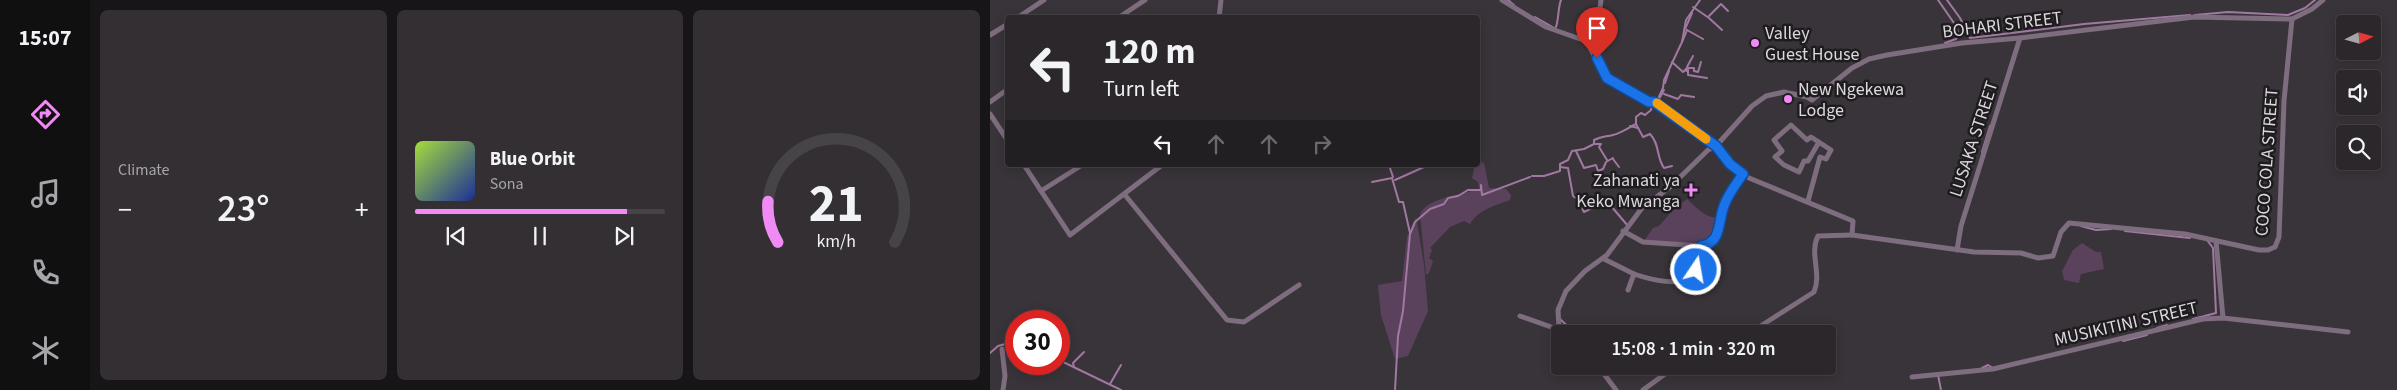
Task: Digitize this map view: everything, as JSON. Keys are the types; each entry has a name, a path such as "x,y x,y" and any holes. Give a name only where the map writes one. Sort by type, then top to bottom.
{"street":[{"path":"1022,15 1044,0"},
{"path":"1122,15 1145,0"},
{"path":"1218,15 1221,0"},
{"path":"1502,0 1546,27 1586,41 1607,78 1649,102 1654,102 1716,146 1730,164 1742,174 1853,221 1852,236"},
{"path":"1586,41 1600,8 1601,0"},
{"name":"BOHARI STREET","path":"1716,146 1752,106 1766,96 1784,92 1812,100 1852,68 1869,59 1962,43 2194,17 2292,19 2312,9 2323,0"},
{"name":"COCO COLA STREET","path":"1957,250 2021,253 2038,258 2053,256 2062,232 2069,223 2197,236 2268,250 2275,247 2279,241 2284,101 2292,19"},
{"path":"990,35 1005,26"},
{"name":"LUSAKA STREET","path":"1957,250 1964,215 2020,38"},
{"path":"990,102 1005,91"},
{"path":"990,114 1005,136"},
{"path":"1808,202 1820,157 1826,159 1831,150 1819,142 1810,137 1807,140 1791,126 1774,140 1782,151 1775,157 1784,165 1799,172 1819,142"},
{"path":"1559,325 1558,310 1566,291 1585,271 1604,258 1642,208 1670,187 1708,150 1716,146"},
{"path":"1025,167 1070,235 1160,167"},
{"path":"1041,191 1079,167"},
{"path":"1623,231 1643,242 1701,246 1709,244 1716,237 1723,207 1742,174"},
{"path":"1125,195 1227,320 1244,322 1299,285"},
{"path":"1759,325 1773,319 1814,292 1817,284 1814,247 1818,236 1852,236 1957,250"},
{"path":"2216,241 2223,318"},
{"path":"1604,258 1634,274 1660,281 1692,279 1696,276 1696,255 1701,246"},
{"path":"1628,290 1634,274"},
{"path":"1520,316 1551,326"},
{"name":"MUSIKITINI STREET","path":"1912,377 1993,369 2203,319 2223,318 2348,332"},
{"path":"1002,349 1005,376 1003,390"},
{"path":"1605,375 1616,390"},
{"path":"1643,390 1665,375"}],"shaded area":[{"path":"1480,162 1484,163 1489,188 1506,189 1511,195 1510,200 1482,212 1470,224 1464,221 1450,227 1430,248 1432,250 1429,258 1433,261 1429,273 1426,275 1420,214 1424,208 1438,200 1479,189 1478,182 1472,178 1474,168 1480,167"},
{"path":"1687,199 1705,214 1718,218 1716,235 1709,243 1694,245 1644,241 1653,228 1659,226 1672,211"},
{"path":"1416,217 1424,264 1428,311 1408,356 1395,359 1381,315 1378,285 1402,281 1407,237"},
{"path":"2082,243 2096,252 2101,252 2104,269 2081,274 2079,283 2064,280 2062,271 2073,250"}],"waterway":[{"path":"1508,0 1514,5"},
{"path":"1556,27 1561,0"},
{"path":"1657,101 1663,88 1664,80 1682,42 1686,20 1700,0"},
{"path":"1938,0 1954,23 1959,35 1956,39 1945,43"},
{"path":"1947,0 1960,18 1970,38 2084,24 2190,15"},
{"path":"2195,15 2228,12 2288,15 2305,8 2315,0"},
{"path":"1709,16 1721,4 1728,11"},
{"path":"1693,7 1722,30"},
{"path":"1685,29 1692,13"},
{"path":"1535,17 1556,29"},
{"path":"1687,30 1703,39"},
{"path":"1682,42 1687,30"},
{"path":"1687,67 1693,56"},
{"path":"1672,62 1683,72 1687,68 1685,70 1687,71 1688,68 1688,75 1707,78"},
{"path":"1688,68 1694,68 1694,71 1698,72 1701,62"},
{"path":"1665,83 1669,71"},
{"path":"1659,99 1664,90"},
{"path":"1664,94 1678,99 1681,95 1694,97"},
{"path":"1532,176 1544,176 1560,171 1560,164 1568,160 1572,151 1584,149 1594,144 1594,140 1622,132 1636,124 1636,117 1641,113 1645,115 1651,110 1652,104"},
{"path":"1636,124 1643,137 1650,134 1653,138 1664,168 1672,166"},
{"path":"1630,126 1638,128"},
{"path":"1982,152 1990,126"},
{"path":"1696,129 1714,141"},
{"path":"1595,144 1601,144 1599,147 1607,160"},
{"path":"1576,151 1584,168 1596,165 1598,171 1603,169 1606,162 1613,158"},
{"path":"1613,159 1619,167"},
{"path":"1390,167 1393,177"},
{"path":"1395,180 1424,167"},
{"path":"1560,167 1568,168 1573,196 1577,199 1584,212 1602,203 1607,208 1611,206 1628,226"},
{"path":"1395,390 1398,336 1403,311 1410,234 1415,222 1430,209 1444,204 1448,198 1458,196 1468,190 1481,190 1481,185 1482,195 1530,177"},
{"path":"1372,182 1392,178 1399,202 1403,202 1410,233"},
{"path":"2081,226 2096,230 2111,229"},
{"path":"2125,231 2190,238"},
{"path":"2193,319 2216,313 2213,248 2207,240"},
{"path":"1560,319 1566,325"},
{"path":"2157,328 2167,325"},
{"path":"2123,341 2147,335"},
{"path":"990,353 998,346 1005,344"},
{"path":"1074,367 1073,363 1084,352"},
{"path":"1070,365 1121,390"},
{"path":"1110,384 1121,365"},
{"path":"1982,368 1988,365 1993,368"},
{"path":"1938,375 1941,390"}],"slow traffic":[{"path":"1657,103 1706,139"}],"place":[{"name":"Valley Guest House","path":"1755,43"},
{"name":"New Ngekewa Lodge","path":"1788,99"},
{"name":"Zahanati ya Keko Mwanga","path":"1691,190"}],"route":[{"path":"1597,58 1607,78 1649,102 1654,102 1716,146 1730,164 1743,174 1723,207 1716,237 1713,242 1701,246 1697,253 1696,270"}]}
